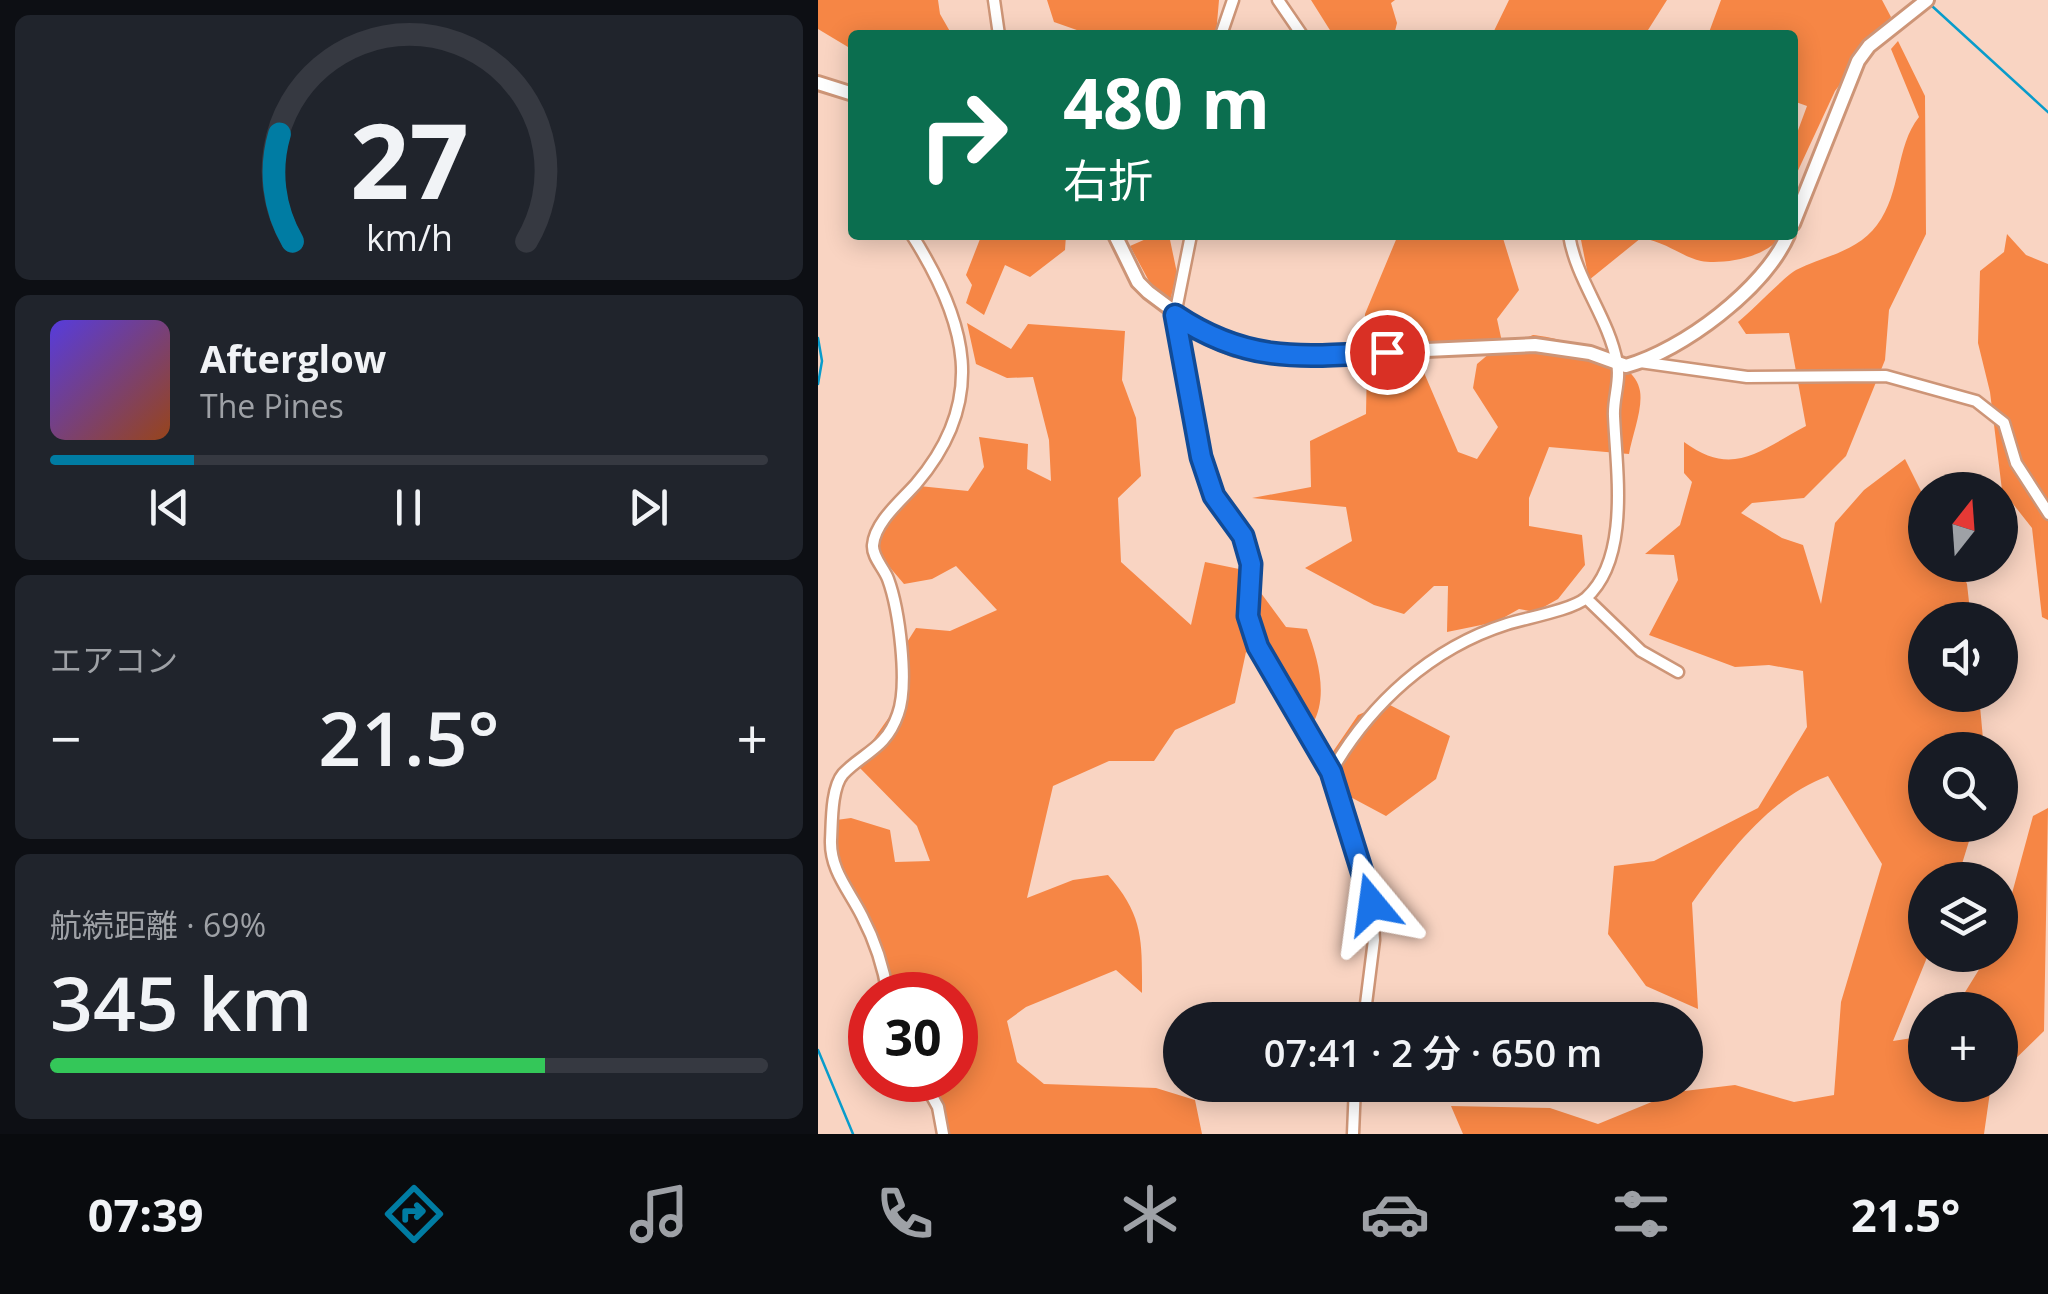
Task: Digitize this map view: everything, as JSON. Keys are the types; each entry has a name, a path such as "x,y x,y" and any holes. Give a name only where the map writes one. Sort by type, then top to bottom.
{"street":[{"path":"994,0 998,30"},
{"path":"1223,30 1233,0"},
{"path":"1278,0 1299,30"},
{"path":"1798,211 1858,60 1869,46 1927,0"},
{"path":"818,83 848,92"},
{"path":"881,972 864,920 832,865 832,839 838,784 844,773 868,757 892,729 904,697 889,581 872,550 877,530 936,462 955,427 961,404 960,348 950,305 915,240"},
{"path":"1117,240 1138,282 1175,315 1223,344 1274,354 1535,345 1590,353 1618,365 1639,362 1747,377 1886,376 1976,400 2004,422 2016,463 2048,514"},
{"path":"1190,240 1175,315 1201,457 1214,496 1243,536 1251,564 1248,616 1258,647 1331,772 1374,919 1366,1002"},
{"path":"1331,772 1354,733 1409,678 1448,648 1475,634 1586,598 1601,579 1617,520 1620,469 1614,415 1618,365 1571,240"},
{"path":"1639,362 1730,305 1770,270 1785,240"},
{"path":"1586,598 1641,651 1678,672"},
{"path":"935,1102 942,1134"},
{"path":"1353,1134 1354,1102"}],"shaded area":[{"path":"818,0 938,0 949,30 848,30 848,47 818,29"},
{"path":"1047,0 1219,0 1216,30 1077,30 1054,22"},
{"path":"1311,0 1395,0 1391,3 1395,30 1330,30"},
{"path":"1509,0 1667,0 1648,30 1494,30"},
{"path":"1721,0 1882,0 1891,17 1835,91 1798,171 1798,130 1807,106 1798,103 1798,30 1710,30"},
{"path":"1898,41 1925,96 1926,234 1889,310 1885,360 1846,456 1804,498 1752,503 1741,513 1782,538 1803,545 1821,604 1835,523 1864,490 1905,459 1912,472 1908,472 1908,582 1967,584 1969,602 1908,602 1908,712 1981,712 1982,732 1908,732 1908,842 1969,842 1963,862 1908,862 1908,972 1921,972 1913,992 1908,992 1908,1004 1893,1041 1908,1039 1908,1102 1989,1102 1984,1134 1463,1134 1451,1106 1550,1108 1598,1124 1652,1102 1703,1102 1703,1089 1735,1085 1794,1102 1834,1095 1841,1002 1882,864 1828,776 1787,798 1769,813 1692,903 1698,1002 1682,1002 1646,986 1608,934 1614,866 1654,861 1758,808 1807,727 1803,671 1769,665 1735,667 1649,635 1678,580 1674,555 1645,554 1680,525 1692,482 1684,473 1684,442 1701,453 1732,459 1760,452 1806,426 1789,333 1746,334 1738,322 1796,270 1860,241 1885,212 1906,142 1919,117 1891,49"},
{"path":"2007,234 2026,255 2048,264 2048,620 2042,617 2032,528 2018,510 2018,472 2000,472 1990,392 1978,343 1980,271 2004,252"},
{"path":"980,240 1066,240 1065,250 1030,277 1005,265 984,315 966,303 972,285 966,275"},
{"path":"1144,240 1170,240 1177,273 1170,301 1156,294 1130,246"},
{"path":"1396,240 1504,240 1519,290 1497,319 1502,342 1365,346 1365,314"},
{"path":"1581,240 1639,240 1589,280"},
{"path":"1648,240 1777,240 1757,254 1721,262 1694,259"},
{"path":"967,323 1011,349 1028,324 1125,331 1122,380 1136,418 1141,476 1118,498 1121,562 1191,625 1205,562 1244,570 1286,627 1307,629 1315,653 1321,690 1312,725 1280,673 1246,652 1235,703 1175,730 1154,761 1109,761 1053,786 1027,898 1073,880 1108,875 1135,917 1142,958 1142,993 1116,970 1026,1007 1007,1021 1017,1062 1044,1084 1156,1088 1163,1090 1163,1102 1195,1102 1202,1134 947,1134 936,1102 978,1102 978,972 880,972 883,961 839,867 829,821 851,818 890,830 895,862 930,861 917,826 856,764 909,689 904,647 916,628 950,631 997,610 956,566 932,579 904,584 870,544 877,520 919,486 968,491 984,467 979,437 1028,444 1027,469 1051,481 1049,440 1033,377 1007,378 976,364"},
{"path":"1533,335 1578,345 1612,359 1635,379 1641,398 1629,454 1549,447 1529,498 1529,526 1582,535 1585,565 1558,599 1535,612 1519,609 1496,622 1447,632 1448,586 1434,586 1404,614 1374,605 1305,568 1352,541 1346,507 1252,498 1311,487 1310,441 1366,414 1367,361 1419,361 1458,452 1477,459 1498,427 1473,388 1477,364 1490,353"},
{"path":"1386,703 1450,736 1436,779 1386,816 1343,793 1332,753 1358,715"},
{"path":"2048,808 2044,1031 2018,1056 2018,992 1965,992 1977,972 2018,972 2018,871 2033,816"}],"waterway":[{"path":"1932,6 2049,113"},
{"path":"818,338 822,361 818,384"},
{"path":"818,1050 853,1134"}],"route":[{"path":"1372,904 1331,772 1258,647 1248,616 1251,564 1243,536 1214,496 1201,457 1187,398 1175,315 1211,339 1236,348 1274,354 1387,352"}]}
